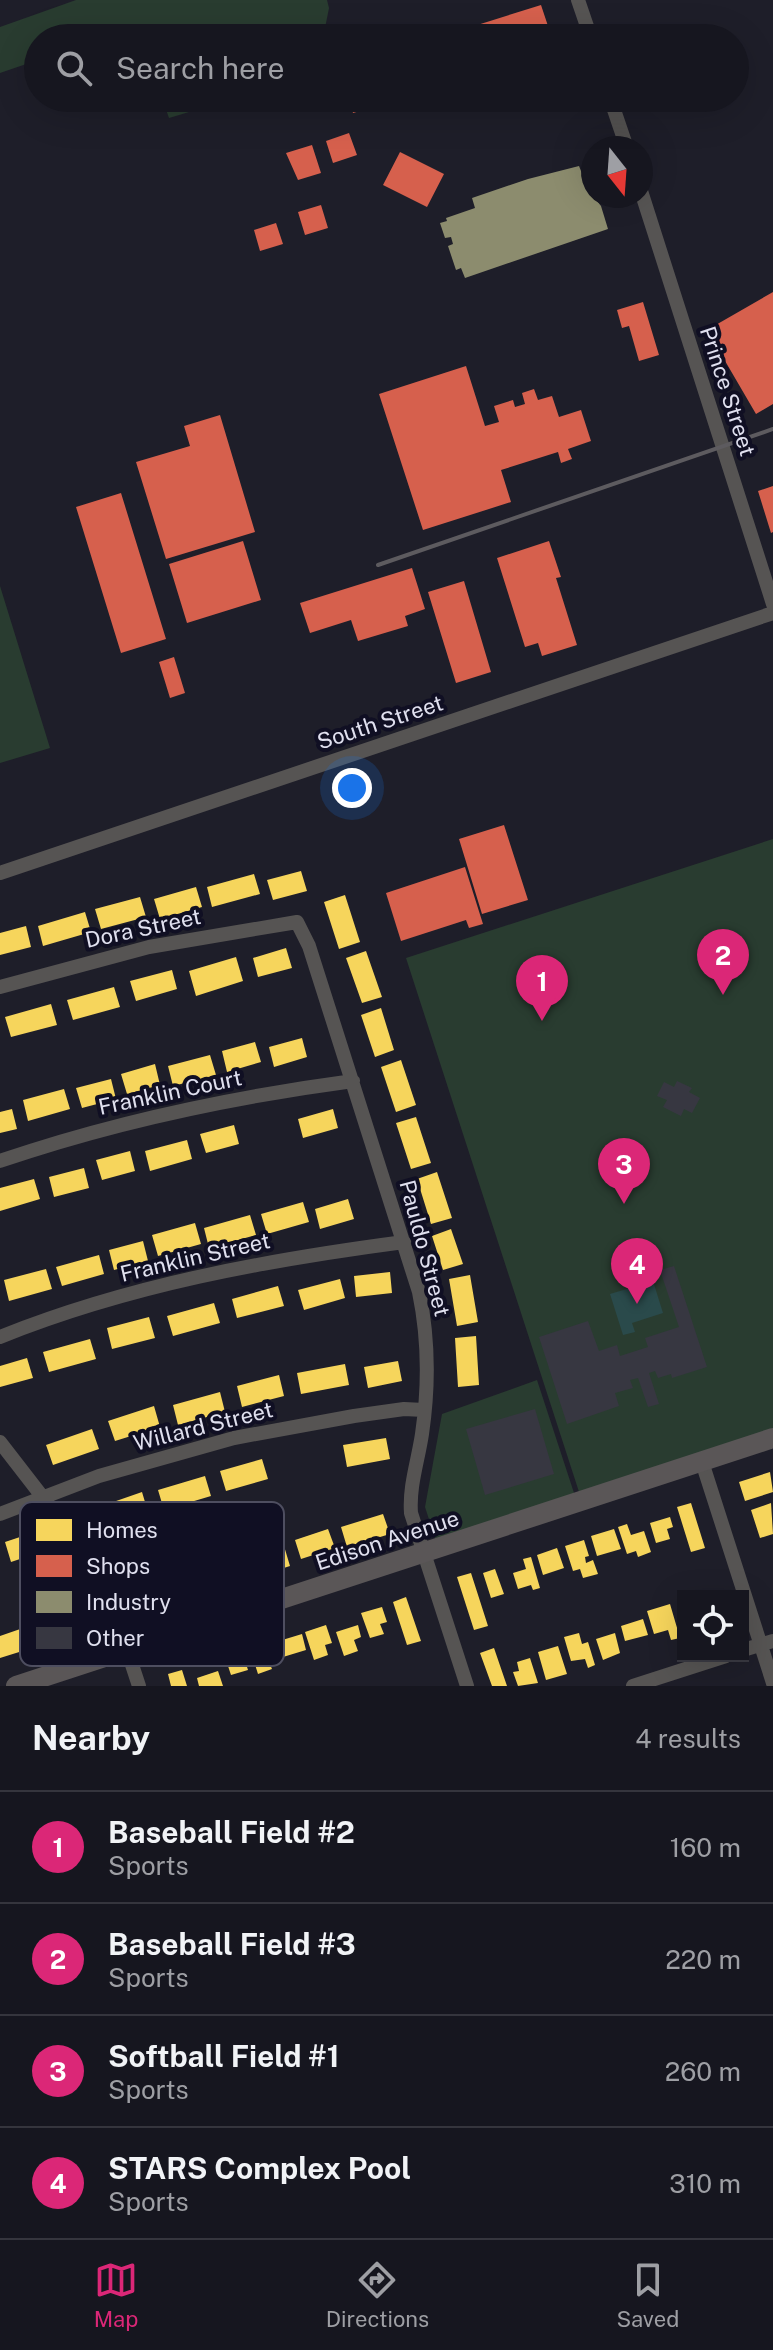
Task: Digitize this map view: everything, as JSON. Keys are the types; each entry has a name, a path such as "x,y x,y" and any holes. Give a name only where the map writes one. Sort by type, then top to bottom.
{"street":[{"path":"578,0 586,24"},
{"path":"615,112 623,136"},
{"name":"Prince Street","path":"646,208 773,604"},
{"name":"South Street","path":"0,873 773,613"},
{"name":"Dora Street","path":"0,987 149,947 297,922"},
{"name":"Pauldo Street","path":"297,922 309,946 353,1081 423,1312 428,1377 422,1434 410,1496 415,1530 467,1686"},
{"name":"Franklin Court","path":"0,1161 149,1117 254,1096 353,1081"},
{"name":"Franklin Street","path":"0,1337 92,1305 187,1280 278,1260 404,1242"},
{"name":"Willard Street","path":"30,1502 99,1476 234,1438 354,1416 404,1409 424,1410"},
{"name":"Edison Avenue","path":"284,1599 773,1438"},
{"path":"0,1442 47,1502"},
{"path":"702,1462 767,1643 773,1683"},
{"name":"Willard Street","path":"0,1514 20,1506"},
{"path":"633,1686 707,1662"},
{"name":"Edison Avenue","path":"16,1686 78,1666"},
{"path":"132,1666 139,1686"}],"shaded area":[{"path":"76,0 327,0 329,8 326,24 24,24 24,65 0,73 0,27"},
{"path":"167,112 189,112 169,118"},
{"path":"0,586 50,748 0,763"},
{"path":"773,839 773,1432 580,1495 406,958"},
{"path":"653,1281 663,1313 632,1323 635,1332 623,1335 610,1294"},
{"path":"537,1380 575,1496 436,1541 425,1507 442,1414"}],"building: Homes":[{"path":"301,871 307,891 273,900 267,880"},
{"path":"254,874 260,894 212,907 207,887"},
{"path":"196,887 202,907 160,919 154,899"},
{"path":"345,895 360,942 339,949 324,902"},
{"path":"140,897 146,917 101,929 95,909"},
{"path":"85,912 91,932 43,946 38,926"},
{"path":"26,926 31,947 0,955 0,933"},
{"path":"286,948 292,968 258,977 253,958"},
{"path":"366,951 382,997 362,1003 346,958"},
{"path":"236,957 243,981 196,996 189,971"},
{"path":"172,970 177,989 136,1001 130,981"},
{"path":"114,987 120,1007 73,1020 67,1000"},
{"path":"51,1004 57,1025 11,1037 5,1017"},
{"path":"381,1008 394,1050 375,1057 361,1015"},
{"path":"302,1038 307,1057 274,1067 269,1047"},
{"path":"255,1042 261,1062 227,1072 222,1051"},
{"path":"210,1055 216,1075 173,1086 168,1066"},
{"path":"401,1060 416,1105 396,1112 381,1067"},
{"path":"155,1064 160,1085 127,1094 121,1074"},
{"path":"111,1079 116,1099 82,1108 76,1088"},
{"path":"64,1089 70,1109 28,1121 23,1100"},
{"path":"12,1109 17,1129 0,1133 0,1112"},
{"path":"333,1109 338,1128 303,1138 298,1119"},
{"path":"416,1117 431,1163 411,1169 396,1123"},
{"path":"234,1125 239,1144 206,1153 200,1134"},
{"path":"187,1140 192,1159 150,1171 145,1151"},
{"path":"130,1151 135,1171 102,1180 96,1160"},
{"path":"84,1168 89,1188 54,1197 49,1177"},
{"path":"437,1172 452,1218 431,1224 417,1179"},
{"path":"34,1179 40,1199 0,1211 0,1188"},
{"path":"348,1199 354,1219 320,1229 315,1209"},
{"path":"303,1202 309,1222 267,1234 261,1214"},
{"path":"250,1215 256,1235 209,1248 204,1228"},
{"path":"195,1223 201,1244 158,1256 152,1235"},
{"path":"451,1229 463,1264 443,1270 432,1236"},
{"path":"143,1241 148,1261 114,1270 109,1250"},
{"path":"99,1255 104,1274 62,1286 56,1267"},
{"path":"46,1269 52,1289 9,1301 4,1280"},
{"path":"390,1272 392,1293 356,1297 354,1276"},
{"path":"470,1275 478,1322 457,1326 449,1279"},
{"path":"340,1279 345,1298 304,1310 298,1290"},
{"path":"278,1286 284,1306 237,1318 232,1299"},
{"path":"214,1303 220,1323 173,1336 167,1316"},
{"path":"149,1317 155,1338 112,1349 107,1328"},
{"path":"476,1336 479,1385 458,1387 455,1338"},
{"path":"90,1339 96,1359 49,1372 43,1352"},
{"path":"27,1358 33,1378 0,1387 0,1366"},
{"path":"398,1361 402,1381 368,1388 364,1367"},
{"path":"345,1364 349,1385 301,1394 297,1373"},
{"path":"279,1375 284,1396 242,1407 237,1386"},
{"path":"220,1392 225,1412 178,1425 173,1405"},
{"path":"154,1406 160,1427 115,1441 108,1421"},
{"path":"92,1429 99,1449 53,1465 46,1445"},
{"path":"386,1438 390,1459 347,1467 343,1445"},
{"path":"262,1459 268,1479 226,1491 220,1471"},
{"path":"770,1472 773,1492 745,1501 739,1482"},
{"path":"205,1476 211,1496 191,1502 162,1502 158,1490"},
{"path":"142,1492 145,1502 113,1502"},
{"path":"691,1503 705,1548 691,1552 677,1507"},
{"path":"771,1503 773,1534 760,1538 751,1510"},
{"path":"383,1514 390,1534 347,1547 341,1527"},
{"path":"670,1517 673,1527 667,1529 670,1539 656,1543 650,1523"},
{"path":"627,1524 631,1535 644,1531 651,1552 638,1557 636,1551 627,1554 618,1527"},
{"path":"328,1529 335,1548 301,1559 295,1540"},
{"path":"614,1529 621,1549 597,1556 591,1536"},
{"path":"20,1537 20,1559 11,1562 5,1542"},
{"path":"584,1540 589,1556 585,1557 586,1563 593,1560 598,1574 583,1578 580,1569 573,1571 565,1546"},
{"path":"284,1546 290,1566 284,1568"},
{"path":"557,1548 564,1568 543,1575 537,1555"},
{"path":"531,1557 540,1588 533,1590 531,1585 518,1589 513,1573 526,1569 523,1559"},
{"path":"495,1569 504,1594 491,1598 483,1573"},
{"path":"471,1573 488,1626 474,1630 457,1577"},
{"path":"406,1597 421,1641 407,1645 393,1602"},
{"path":"670,1604 677,1639 671,1640 668,1630 654,1634 647,1611"},
{"path":"382,1607 387,1622 380,1624 384,1634 370,1638 361,1613"},
{"path":"643,1619 648,1635 625,1641 621,1626"},
{"path":"326,1625 332,1643 325,1645 328,1655 314,1660 305,1632"},
{"path":"358,1625 361,1637 354,1640 358,1651 344,1656 336,1632"},
{"path":"20,1629 20,1652 0,1658 0,1636"},
{"path":"579,1633 582,1644 588,1642 595,1665 588,1668 585,1659 571,1661 564,1637"},
{"path":"615,1633 620,1653 603,1660 596,1639"},
{"path":"302,1634 306,1650 284,1657 284,1639"},
{"path":"558,1646 567,1674 546,1680 538,1652"},
{"path":"494,1648 507,1686 492,1686 480,1653"},
{"path":"530,1658 538,1683 518,1686 513,1672 519,1671 517,1662"},
{"path":"228,1666 247,1666 248,1670 231,1675"},
{"path":"255,1666 271,1666 272,1669 258,1674"},
{"path":"182,1670 187,1686 171,1686 168,1674"},
{"path":"218,1671 223,1686 199,1686 197,1678"}],"building: Shops":[{"path":"541,5 547,24 480,24"},
{"path":"349,133 357,155 333,163 326,141"},
{"path":"312,145 321,173 298,180 286,153"},
{"path":"400,152 444,174 427,207 383,185"},
{"path":"321,205 328,228 305,235 298,212"},
{"path":"276,223 283,244 260,251 254,230"},
{"path":"773,292 773,404 756,414 707,330"},
{"path":"643,302 659,355 639,361 629,326 622,328 617,310"},
{"path":"466,366 485,426 499,422 494,406 513,400 515,407 525,404 522,393 534,389 538,400 552,396 559,417 581,410 591,441 568,449 572,459 561,463 558,452 501,470 511,502 423,530 379,394"},
{"path":"220,415 255,532 166,559 136,462 190,446 184,426"},
{"path":"773,486 773,532 771,533 758,491"},
{"path":"121,493 166,639 121,653 76,507"},
{"path":"243,541 261,600 187,623 169,564"},
{"path":"549,541 561,577 556,578 577,645 542,656 538,643 525,647 497,558"},
{"path":"412,568 425,609 405,616 408,626 358,641 351,620 310,633 300,603"},
{"path":"464,581 491,672 456,683 428,592"},
{"path":"174,657 185,693 170,698 159,662"},
{"path":"504,825 528,900 482,914 459,839"},
{"path":"465,867 483,924 469,928 466,920 401,941 386,893"}],"building: Industry":[{"path":"579,166 581,208 602,208 608,229 465,278 461,268 456,270 448,246 453,244 451,237 445,238 440,223 475,208 472,198"}],"building: Other":[{"path":"677,1081 692,1088 689,1092 700,1098 692,1113 684,1109 681,1116 663,1107 667,1100 657,1096 664,1082 674,1087"},
{"path":"674,1266 707,1367 672,1378 671,1374 658,1378 655,1371 649,1373 659,1404 648,1407 638,1378 630,1380 633,1388 615,1393 619,1406 567,1424 539,1337 588,1321 599,1351 617,1345 620,1356 648,1347 645,1338 679,1327 660,1270"},
{"path":"535,1409 554,1474 485,1495 466,1429"}],"railway":[{"path":"378,565 773,429"}],"place":[{"name":"Baseball Field #3","path":"723,995"},
{"name":"Baseball Field #2","path":"542,1021"},
{"name":"Softball Field #1","path":"624,1204"},
{"name":"STARS Complex Pool","path":"637,1304"}]}
